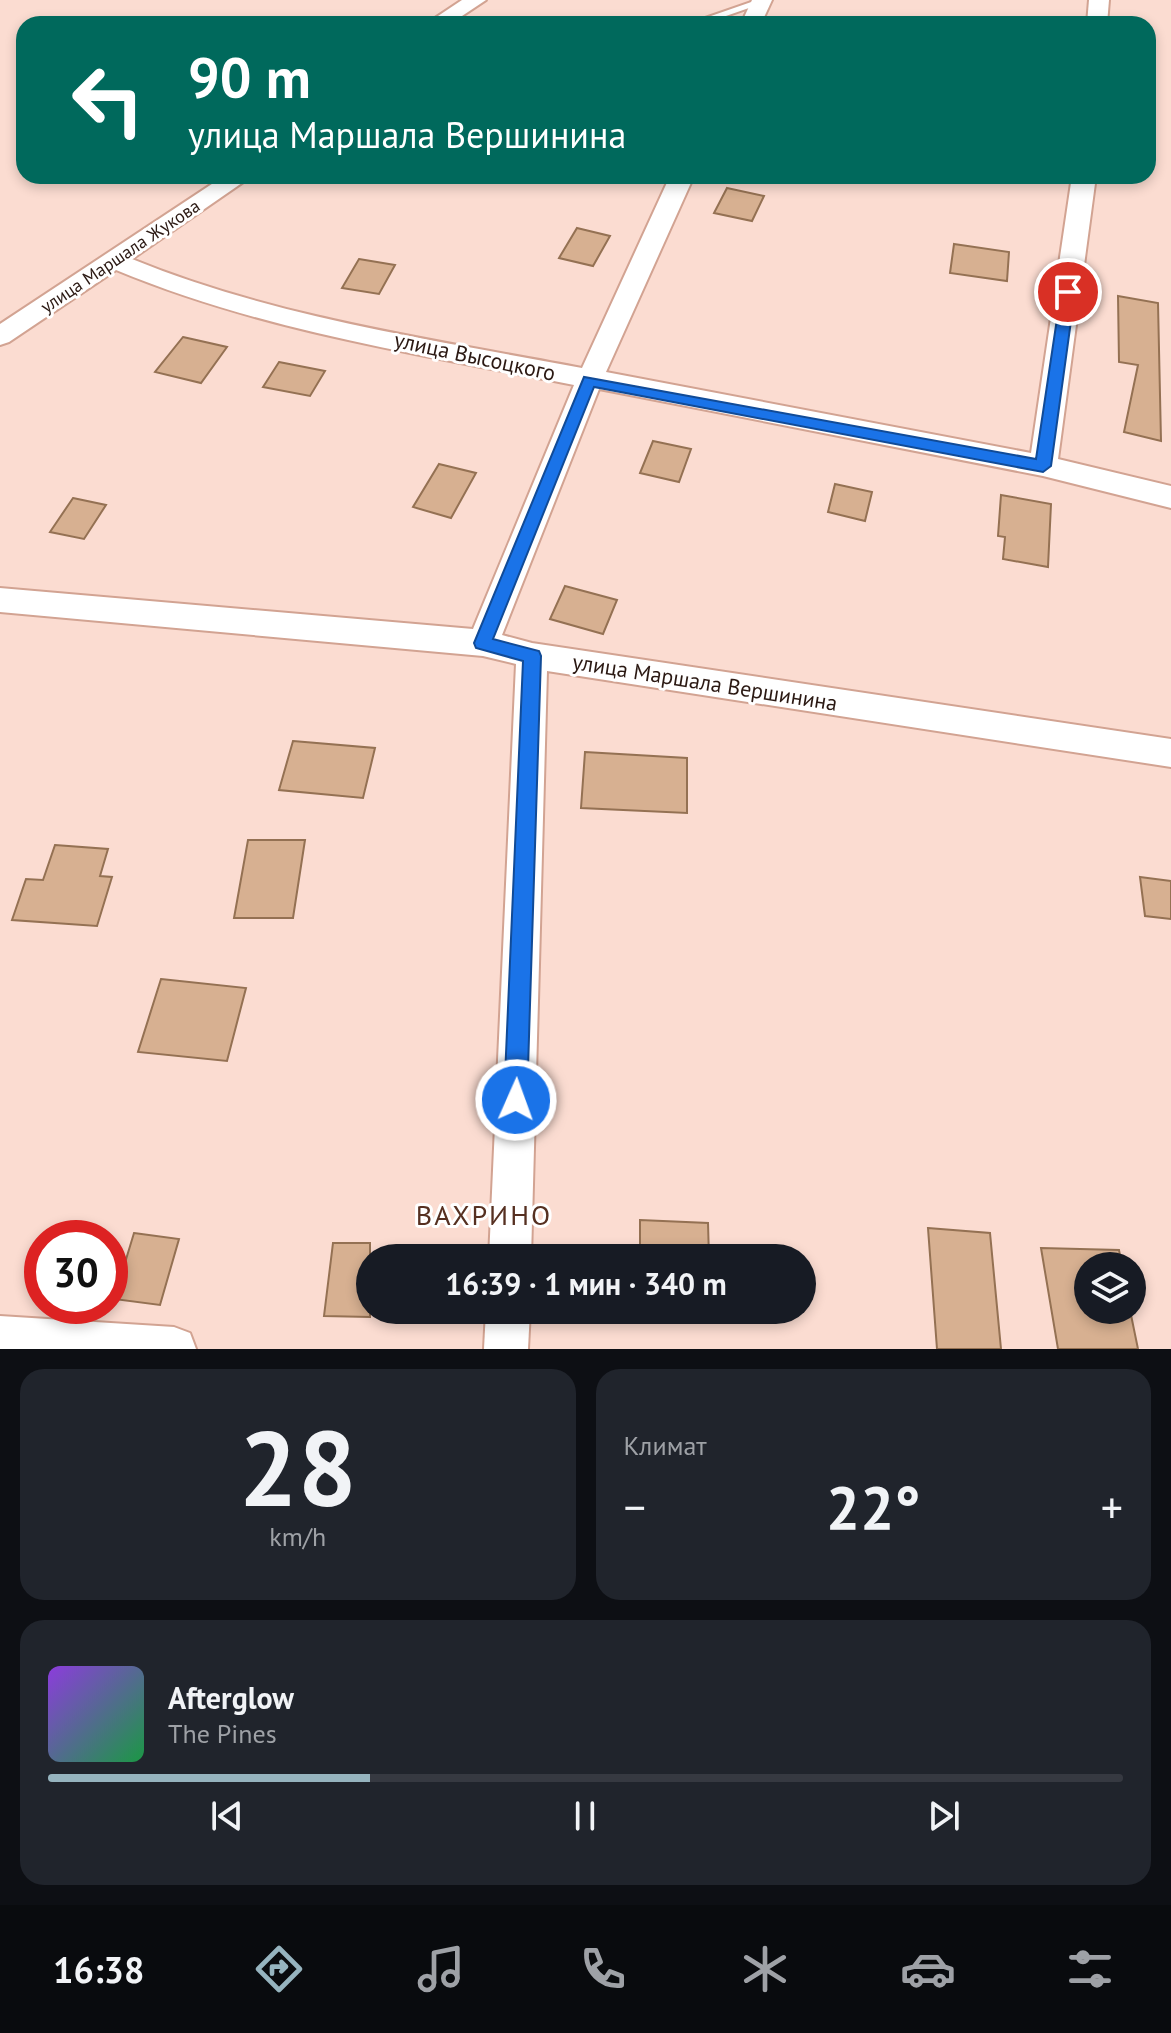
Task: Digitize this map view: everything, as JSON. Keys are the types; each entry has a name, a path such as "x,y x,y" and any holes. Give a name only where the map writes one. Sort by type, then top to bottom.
{"street":[{"path":"449,16 476,0"},
{"name":"улица Маршала Жукова","path":"0,336 228,184"},
{"path":"483,643 589,381 678,184"},
{"path":"1043,466 1083,184"},
{"name":"улица Высоцкого","path":"115,261 193,293 282,319 417,342 589,381 1043,466 1171,497"},
{"name":"улица Маршала Вершинина","path":"0,600 483,643 532,656 1171,753"},
{"path":"511,1244 532,656"},
{"path":"506,1349 507,1324"},
{"path":"0,1338 174,1349"}],"lane":[{"path":"717,16 762,1"}],"building":[{"path":"727,188 764,196 752,221 714,213"},
{"path":"577,228 610,236 593,266 559,258"},
{"path":"954,244 1009,252 1007,281 950,273"},
{"path":"359,259 395,265 379,294 342,288"},
{"path":"1118,296 1158,303 1161,441 1124,432 1138,365 1119,362"},
{"path":"183,337 227,347 201,383 155,372"},
{"path":"279,362 325,371 310,396 263,387"},
{"path":"653,441 691,449 679,482 640,473"},
{"path":"439,464 476,473 451,518 413,507"},
{"path":"835,484 872,492 865,521 828,512"},
{"path":"1001,495 1051,504 1048,567 1003,559 1005,537 998,536"},
{"path":"73,498 106,505 84,539 50,532"},
{"path":"565,586 617,600 603,634 550,619"},
{"path":"293,741 375,748 363,798 279,790"},
{"path":"585,752 687,758 687,813 581,808"},
{"path":"248,840 305,840 293,918 234,918"},
{"path":"55,845 108,849 100,876 112,877 97,926 12,920 26,879 43,880"},
{"path":"1140,877 1171,881 1171,919 1145,916"},
{"path":"161,979 246,988 227,1061 138,1052"},
{"path":"640,1220 708,1223 709,1244 640,1244"},
{"path":"928,1228 990,1233 1001,1349 937,1349"},
{"path":"134,1233 179,1239 160,1305 128,1301 128,1253"},
{"path":"333,1243 370,1243 356,1244 356,1317 324,1316"},
{"path":"1041,1248 1119,1250 1074,1252 1074,1324 1133,1324 1138,1349 1058,1349"}],"district":[{"name":"ВАХРИНО","path":"484,1214"}],"route":[{"path":"516,1100 532,656 483,643 589,381 1043,466 1068,292"}]}
